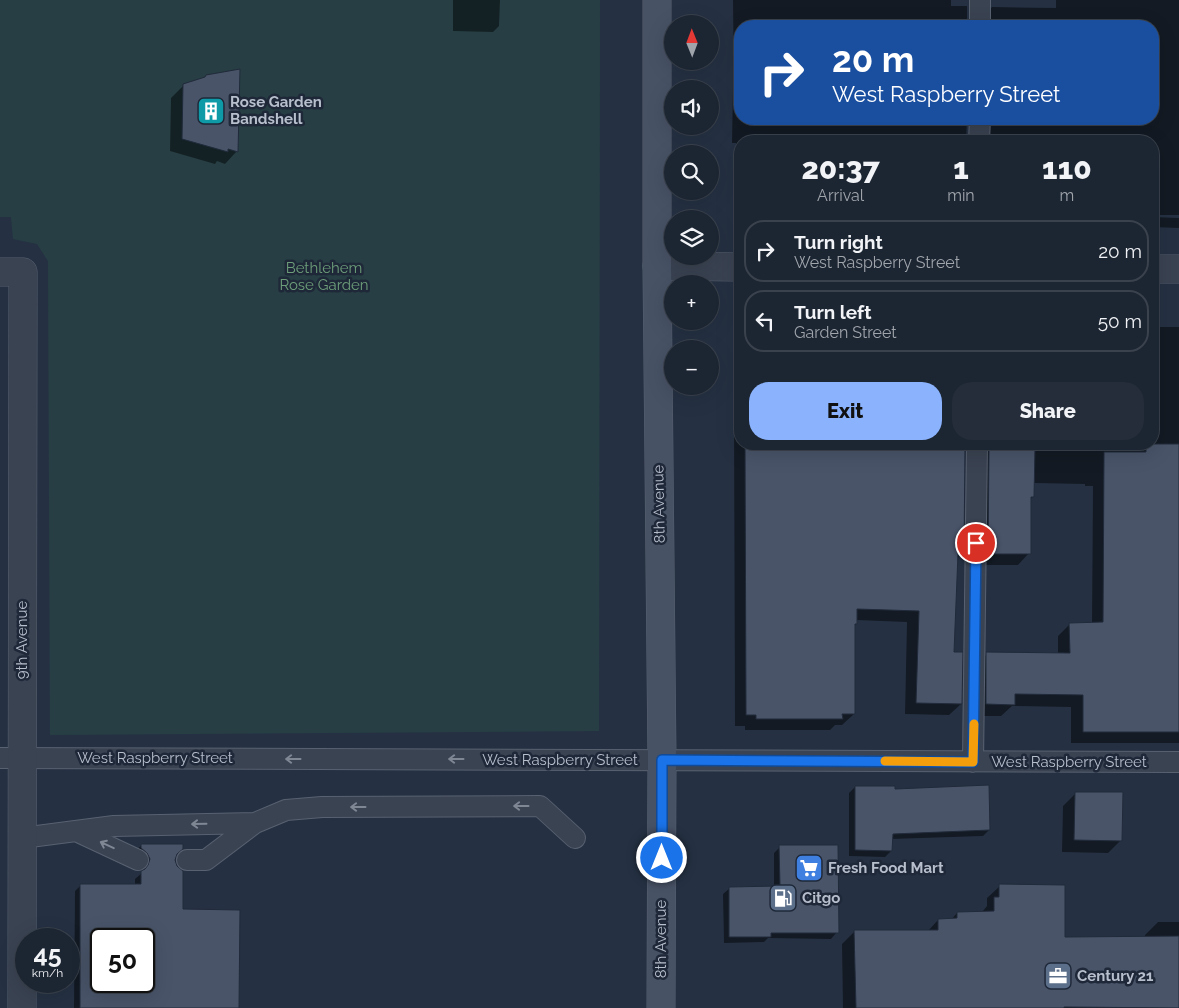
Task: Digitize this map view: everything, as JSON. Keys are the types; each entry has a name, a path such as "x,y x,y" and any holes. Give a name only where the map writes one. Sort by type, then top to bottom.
{"main road":[{"name":"8th Avenue","path":"657,0 657,266 662,760 661,1008"}],"street":[{"path":"657,266 734,267"},
{"path":"1159,269 1179,269"},
{"name":"9th Avenue","path":"12,272 11,758 22,838 22,1008"}],"lane":[{"path":"980,0 980,20"},
{"path":"973,762 977,450"},
{"name":"West Raspberry Street","path":"11,758 1179,762"},
{"path":"187,860 206,860 255,823 286,810 322,807 540,806 575,838"},
{"path":"22,838 114,826 255,823"},
{"path":"76,831 138,860"}],"green space":[{"name":"Bethlehem Rose Garden","path":"0,0 600,0 599,731 50,735 48,261 37,244 13,239 11,217 0,217"}],"building":[{"name":"Rose Garden Bandshell","path":"240,69 238,152 228,149 228,152 182,139 183,84 206,75"},
{"path":"1159,444 1179,444 1179,732 1083,732 1083,695 1015,694 1015,705 986,704 986,652 1070,653 1069,623 1103,622 1104,452 1146,452 1146,450 1159,450"},
{"path":"745,450 965,450 964,554 958,554 954,652 963,652 962,704 916,703 919,611 857,609 857,624 855,624 855,714 842,714 843,719 756,719 756,715 746,715"},
{"path":"989,450 1035,450 1034,497 1031,497 1031,554 988,554"},
{"path":"989,785 990,830 893,834 892,851 855,850 855,786 895,786 895,789"},
{"path":"1075,792 1123,792 1122,841 1074,840"},
{"path":"141,844 183,844 183,849 177,854 175,860 177,866 183,871 183,909 240,910 239,1008 80,1008 80,884 141,884 141,871 148,865 150,859 141,848"},
{"name":"Fresh Food Mart","path":"779,845 838,845 839,933 771,933 771,937 729,937 729,887 780,886"},
{"path":"999,884 1065,885 1065,937 1179,936 1179,1008 856,1008 854,930 938,930 938,919 957,918 957,912 994,911 994,897 999,897"}],"slow traffic":[{"path":"885,761 973,762 974,724"}],"place":[{"name":"Rose Garden Bandshell","path":"211,111"},
{"name":"Fresh Food Mart","path":"809,868"},
{"name":"Citgo","path":"783,898"},
{"name":"Century 21","path":"1058,976"}],"route":[{"path":"662,858 662,760 973,762 976,543"}]}
